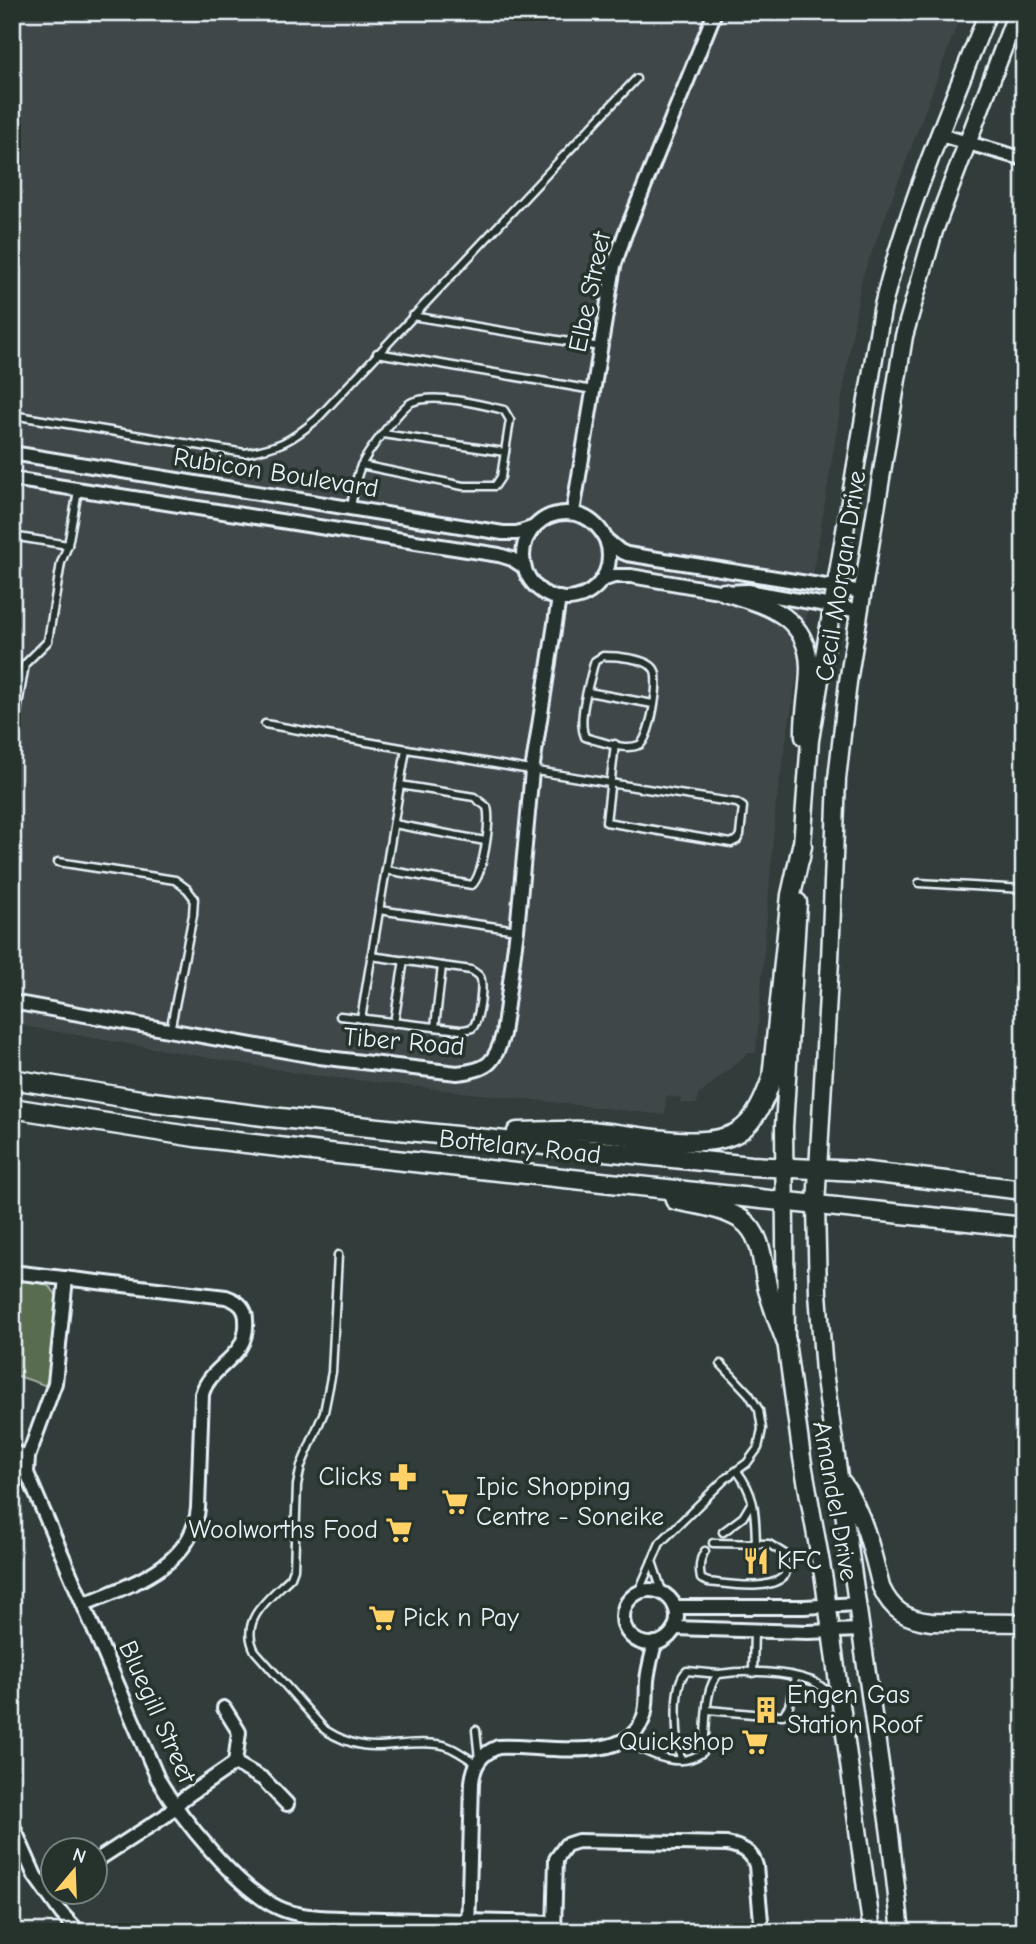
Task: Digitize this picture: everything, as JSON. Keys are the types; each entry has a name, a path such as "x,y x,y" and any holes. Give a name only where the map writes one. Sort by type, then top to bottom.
{"main road":[{"path":"433,1133 588,1131 704,1142 740,1131 762,1104 772,1079 792,895 802,846"},
{"name":"Bottelary Road","path":"12,1079 208,1110 1024,1189"},
{"name":"Bottelary Road","path":"12,1108 195,1137 1024,1227"},
{"path":"572,1179 711,1207 741,1220 754,1234 761,1252 773,1305 786,1341"}],"street":[{"name":"Elbe Street","path":"573,512 619,251 715,12"},
{"name":"Cecil Morgan Drive","path":"783,1202 807,771 835,588 888,285 899,244 988,12"},
{"name":"Cecil Morgan Drive","path":"816,1205 838,754 904,336 934,231 1017,12"},
{"path":"940,135 1024,159"},
{"name":"Rubicon Boulevard","path":"12,453 503,533 517,533 532,528"},
{"name":"Rubicon Boulevard","path":"12,480 506,556 524,567"},
{"path":"573,512 588,518 600,527 611,555 602,580 590,593 579,598 559,598 539,589 524,567 523,553 532,528 551,515 573,512"},
{"path":"607,540 627,554 863,592"},
{"path":"602,580 622,575 724,592 778,612 799,629 805,641 809,668 803,717 807,771"},
{"path":"724,592 748,591 860,611"},
{"name":"Tiber Road","path":"12,1002 319,1058 457,1073 475,1071 488,1065 499,1051 517,930 533,771 559,598"},
{"name":"Amandel Drive","path":"783,1202 786,1341 802,1458 828,1606 872,1932"},
{"name":"Amandel Drive","path":"816,1205 818,1293 824,1372 890,1833 901,1932"},
{"path":"12,1272 226,1297 240,1304 246,1316 247,1334 239,1351 209,1379 202,1394 198,1508 190,1539 153,1573 84,1604"},
{"path":"12,1452 28,1457 55,1383 66,1278"},
{"name":"Bluegill Street","path":"28,1457 27,1473 158,1779 193,1830 243,1882 278,1908 310,1916 468,1927 554,1928"},
{"path":"840,1478 864,1520 881,1587 898,1613 931,1622 1024,1623"},
{"path":"639,1642 655,1643 663,1640 674,1628 675,1607 663,1594 655,1591 638,1593 625,1605 623,1613 626,1630 639,1642 647,1678"},
{"path":"675,1607 857,1604"},
{"path":"674,1628 861,1630"},
{"path":"468,1927 472,1782 478,1761 498,1747 607,1748 626,1741 643,1721 647,1678 655,1643"},
{"path":"108,1853 165,1816 184,1798 235,1763 239,1732 224,1708"},
{"path":"235,1763 263,1779 287,1804"},
{"path":"12,1824 38,1879"},
{"path":"554,1928 556,1859 561,1850 572,1843 727,1844 746,1850 755,1861 762,1932"},
{"path":"58,1906 79,1932"}],"lane":[{"path":"12,415 245,453 274,448 296,437 317,419 636,79"},
{"path":"412,316 600,347"},
{"path":"377,353 593,390"},
{"path":"351,509 361,465 409,403 429,398 487,405 504,410 510,420 501,477 495,486 463,486 361,465"},
{"path":"383,434 505,452"},
{"path":"12,741 25,664 48,641 61,563 68,545 78,491"},
{"path":"12,536 68,545"},
{"path":"599,657 626,657 649,664 655,670 657,679 644,741 628,747 585,737 582,720 588,692 593,667 599,657"},
{"path":"588,692 653,704"},
{"path":"265,724 533,771 611,783 737,803 743,807 737,841 731,843 606,822 611,783 615,744"},
{"path":"361,1019 406,749"},
{"path":"386,870 472,885 479,874 485,841 489,814 487,807 480,800 400,785"},
{"path":"394,824 485,841"},
{"path":"58,862 174,880 194,898 170,1031"},
{"path":"919,883 1024,889"},
{"path":"379,910 517,930"},
{"path":"340,1016 435,1027 471,1029 474,1026 482,984 478,974 471,970 371,956"},
{"path":"394,1023 404,960"},
{"path":"435,1027 442,966"},
{"path":"338,1255 332,1372 324,1412 301,1466 297,1485 294,1569 291,1577 254,1614 248,1633 250,1642 325,1730 351,1745 373,1747 437,1744 478,1761"},
{"path":"638,1593 660,1543 754,1457 758,1448 762,1429 755,1402 721,1364"},
{"path":"737,1471 746,1483 755,1511 756,1544"},
{"path":"723,1532 743,1517 752,1500"},
{"path":"705,1551 699,1568 703,1581 768,1586 785,1575 785,1554 775,1546 713,1543"},
{"path":"652,1561 663,1594"},
{"path":"753,1673 754,1629"},
{"path":"681,1760 677,1731 679,1681 687,1671 794,1677 819,1685 842,1706"},
{"path":"626,1741 661,1758 691,1759 703,1752 711,1684 719,1674"},
{"path":"778,1715 783,1715 789,1706 794,1677"},
{"path":"708,1710 753,1714"},
{"path":"475,1730 478,1761"}],"shaded area":[{"path":"12,12 962,12 861,281 776,803 756,1053 748,1053 698,1096 697,1104 680,1103 681,1098 666,1096 665,1115 303,1074 12,1024"}],"green space":[{"path":"12,1279 44,1284 54,1291 57,1297 47,1386 12,1374"}],"place":[{"name":"Clicks","path":"403,1477"},
{"name":"Ipic Shopping Centre - Soneike","path":"455,1502"},
{"name":"Woolworths Food","path":"399,1530"},
{"name":"KFC","path":"756,1561"},
{"name":"Pick n Pay","path":"382,1618"},
{"name":"Engen Gas Station Roof","path":"766,1710"},
{"name":"Quickshop","path":"755,1742"}]}
